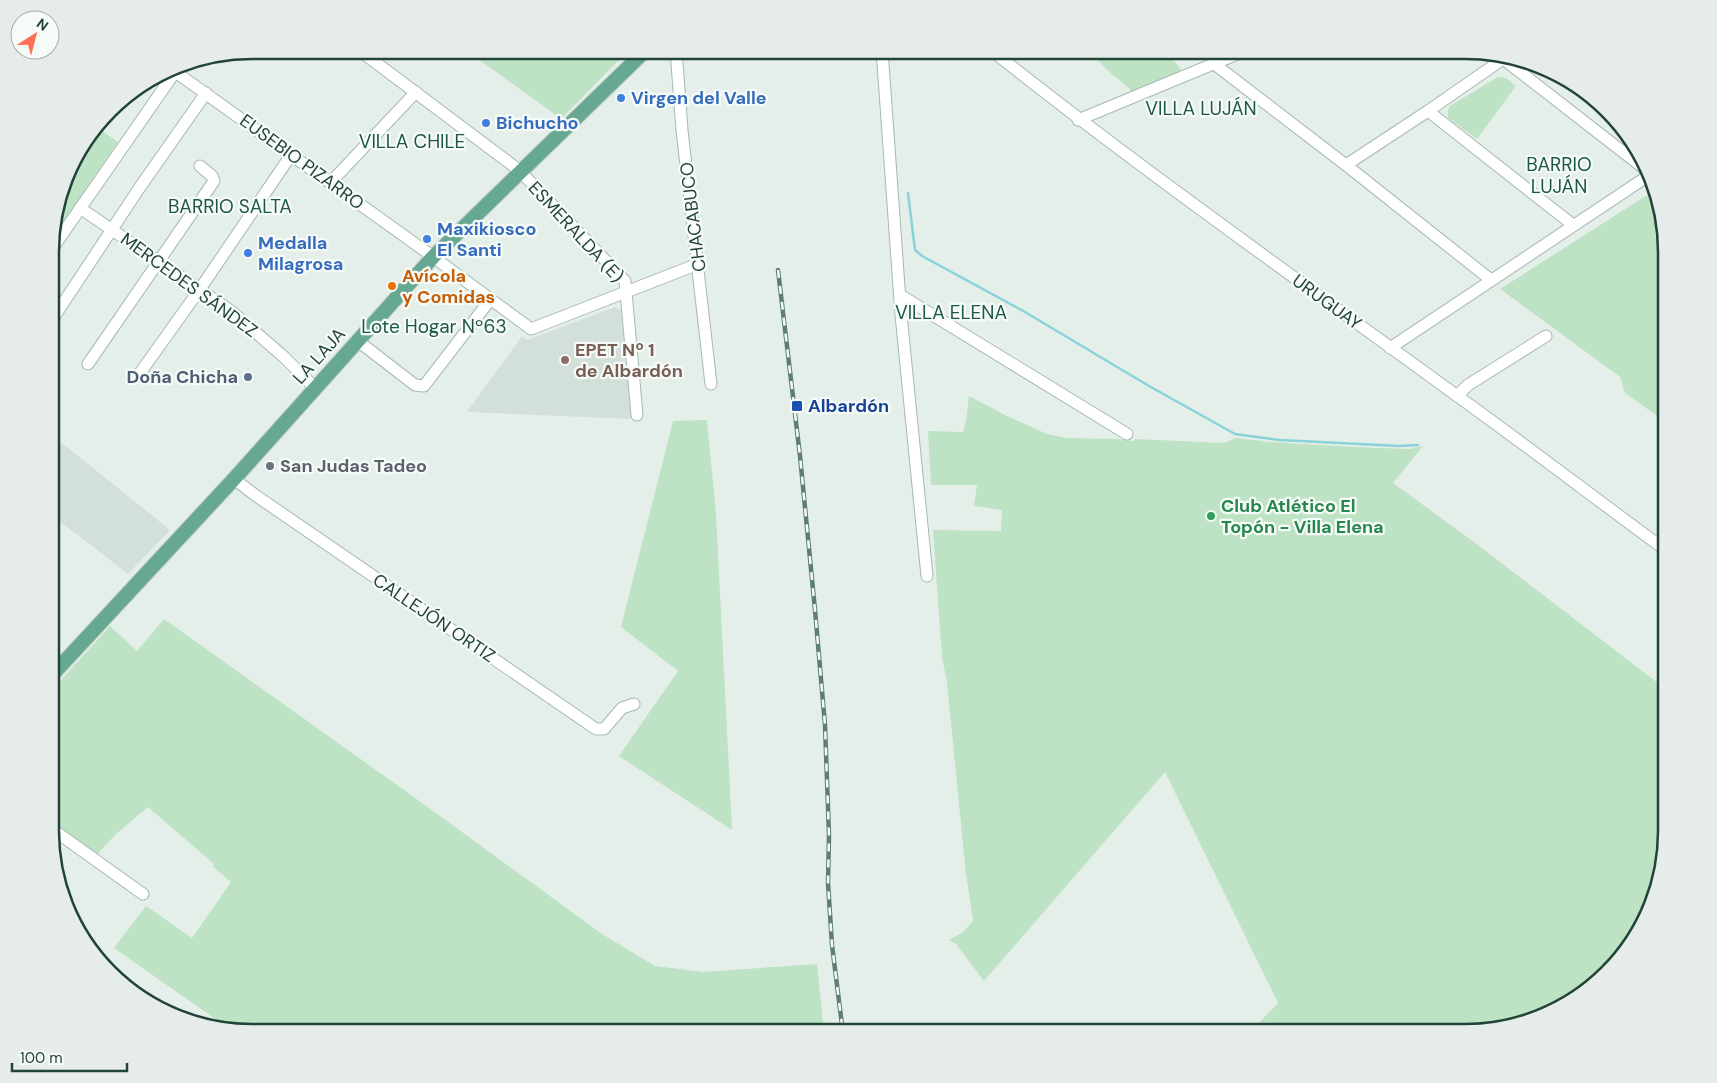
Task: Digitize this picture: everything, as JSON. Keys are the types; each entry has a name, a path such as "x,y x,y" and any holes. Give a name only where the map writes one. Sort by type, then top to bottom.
{"main road":[{"name":"LA LAJA","path":"59,667 234,479 433,257 637,59"}],"street":[{"name":"ESMERALDA (E)","path":"371,59 520,171 625,281 637,414"},
{"name":"CHACABUCO","path":"677,59 682,130 711,384"},
{"path":"883,59 900,295 927,576"},
{"name":"URUGUAY","path":"1002,59 1078,120 1458,396 1658,544"},
{"path":"1078,120 1223,59"},
{"path":"1346,165 1428,112 1494,61"},
{"path":"1213,63 1491,280"},
{"path":"1510,64 1636,162"},
{"name":"EUSEBIO PIZARRO","path":"178,73 531,329 626,292"},
{"path":"59,239 167,78"},
{"path":"330,183 416,92"},
{"path":"59,309 206,93"},
{"path":"1428,112 1574,225"},
{"path":"140,374 291,155"},
{"path":"88,364 214,181 212,176 200,166"},
{"path":"1390,348 1644,179"},
{"name":"MERCEDES SÁNDEZ","path":"80,208 231,311 253,329 315,388"},
{"path":"626,292 698,264"},
{"path":"900,295 1127,434"},
{"path":"358,342 415,385 424,386 490,300"},
{"path":"1458,396 1468,385 1546,336"},
{"name":"CALLEJÓN ORTIZ","path":"234,479 596,728 604,729 622,708 634,704"},
{"path":"59,835 143,894"}],"shaded area":[{"name":"EPET Nº 1 de Albardón","path":"615,307 621,310 631,419 467,412 522,336 527,340"},
{"path":"59,441 170,530 128,574 59,520"}],"green space":[{"path":"478,59 620,59 561,119"},
{"path":"1096,59 1171,59 1182,72 1131,92 1129,88"},
{"path":"1498,77 1506,78 1516,86 1477,139 1448,118 1448,110 1450,106"},
{"path":"102,131 118,142 60,226 65,202 73,178 91,145"},
{"path":"1649,194 1655,214 1658,239 1658,417 1625,393 1620,377 1500,289"},
{"path":"969,396 1047,434 1066,438 1224,443 1236,438 1354,447 1409,449 1423,446 1393,483 1474,542 1658,683 1657,856 1652,881 1644,905 1618,949 1602,968 1572,992 1539,1010 1503,1021 1478,1024 1258,1024 1278,1003 1165,772 984,981 956,944 949,940 963,932 973,921 966,874 947,683 942,657 933,530 1001,531 1002,510 974,506 977,485 931,485 928,431 963,432"},
{"path":"707,420 716,514 732,830 619,756 678,671 621,627 673,421"},
{"path":"164,619 602,934 655,966 703,972 817,964 823,1024 239,1024 219,1022 114,948 146,906 192,938 231,882 212,866 214,864 148,807 116,834 89,863 59,840 59,682 110,626 137,651"}],"waterway":[{"path":"908,193 915,250 922,256 1025,312 1149,386 1235,434 1280,440 1399,446 1418,445"}],"railway":[{"path":"778,270 800,456 825,725 829,835 828,883 832,945 842,1024"}],"place":[{"name":"Virgen del Valle","path":"621,98"},
{"name":"Bichucho","path":"486,123"},
{"name":"Maxikiosco El Santi","path":"427,239"},
{"name":"Medalla Milagrosa","path":"248,253"},
{"name":"Avícola y Comidas","path":"392,286"},
{"name":"EPET Nº 1 de Albardón","path":"565,360"},
{"name":"Doña Chicha","path":"248,377"},
{"name":"Albardón","path":"797,406"},
{"name":"San Judas Tadeo","path":"270,466"},
{"name":"Club Atlético El Topón - Villa Elena","path":"1211,516"}],"district":[{"name":"VILLA LUJÁN","path":"1201,108"},
{"name":"VILLA CHILE","path":"412,141"},
{"name":"BARRIO LUJÁN","path":"1559,175"},
{"name":"BARRIO SALTA","path":"230,206"},
{"name":"VILLA ELENA","path":"951,312"},
{"name":"Lote Hogar Nº63","path":"434,326"}]}
